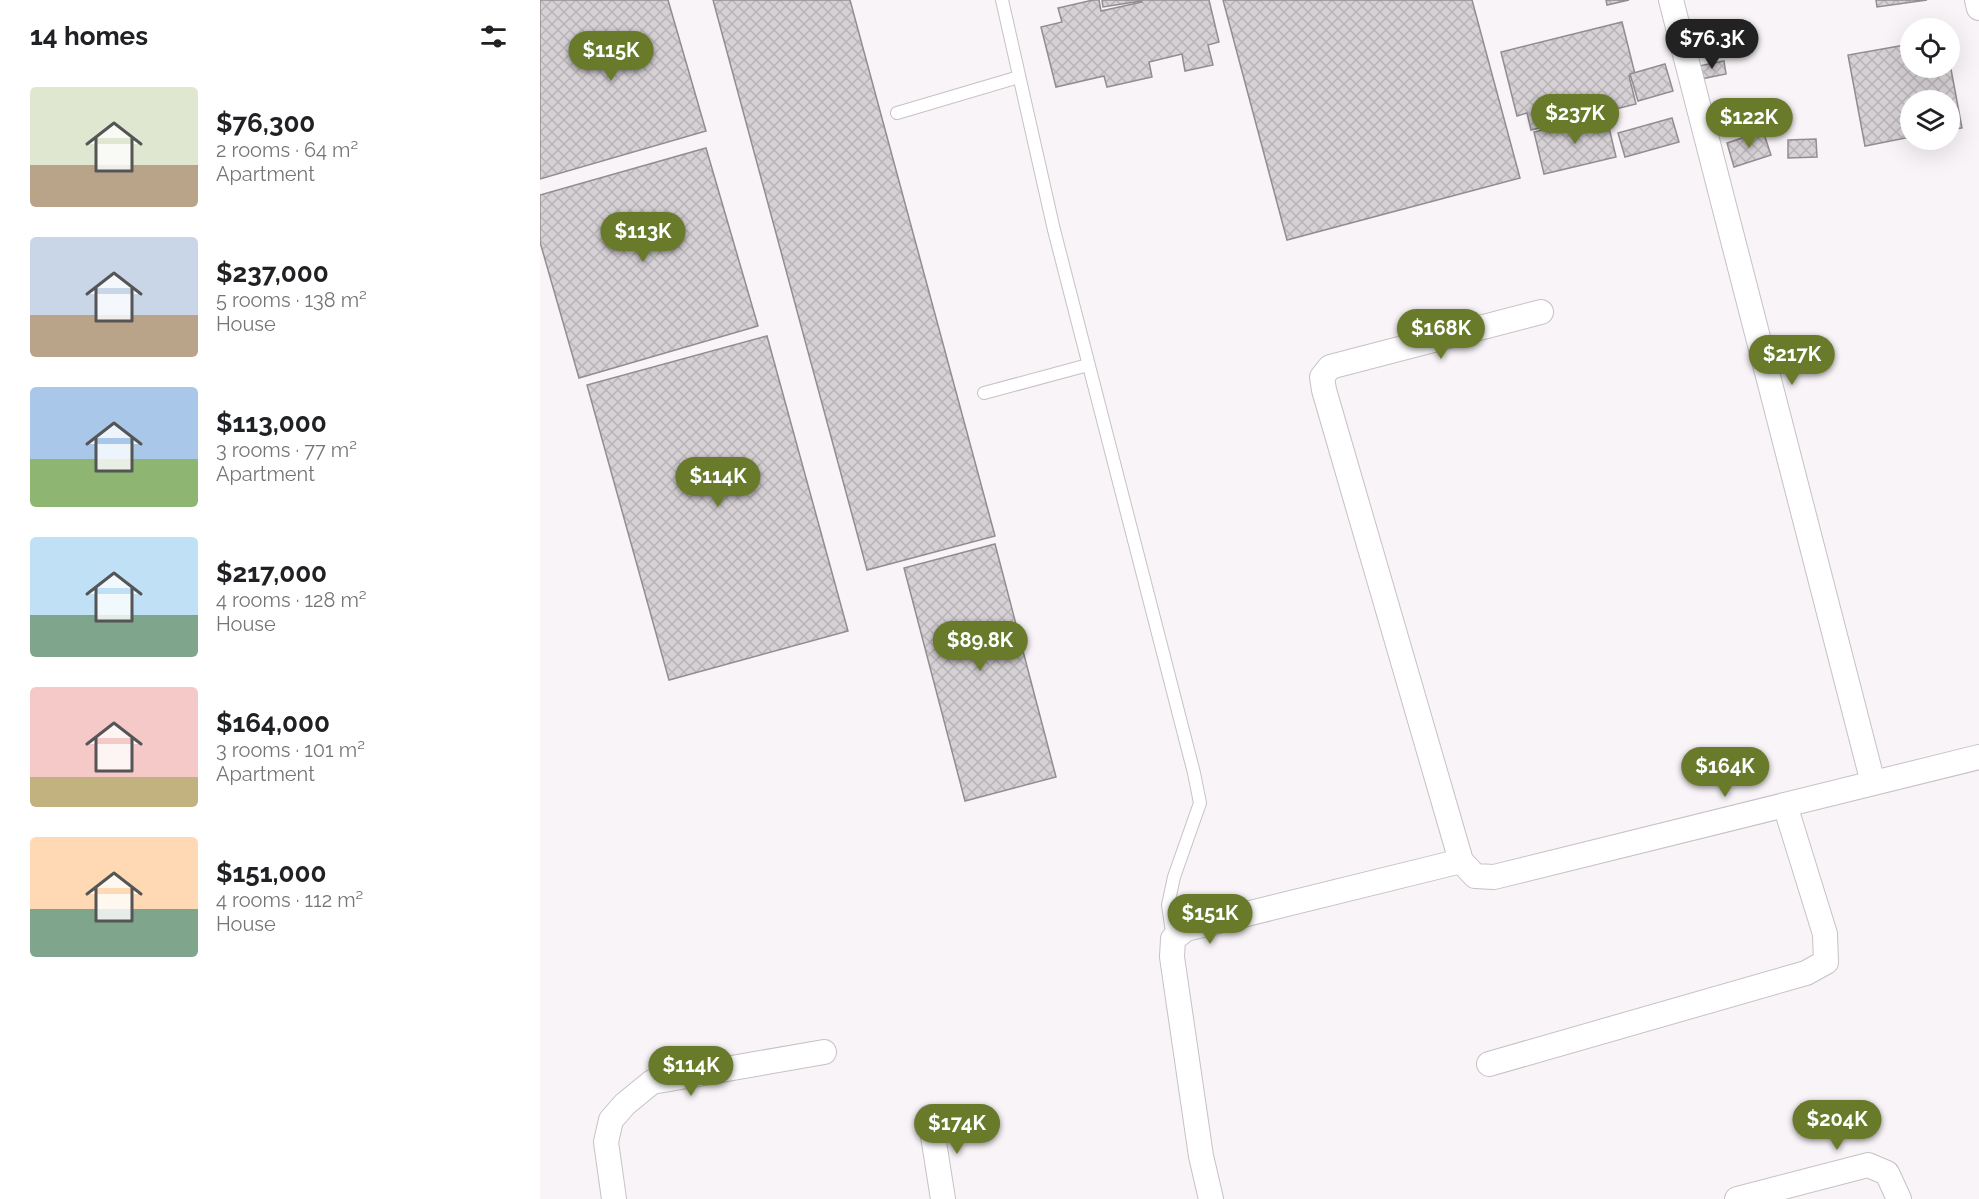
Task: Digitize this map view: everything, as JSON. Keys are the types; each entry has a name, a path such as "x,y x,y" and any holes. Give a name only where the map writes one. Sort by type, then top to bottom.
{"street":[{"path":"1671,0 1873,783"},
{"path":"1977,0 1979,8"},
{"path":"1541,312 1330,367 1322,377 1461,861 1475,876 1494,877 1979,756"},
{"path":"1489,1064 1806,973 1826,962 1825,934 1785,805"},
{"path":"1211,1199 1201,1156 1175,980 1172,957 1173,939 1186,929 1461,861"},
{"path":"614,1199 606,1142 611,1120 625,1104 652,1082 824,1052"},
{"path":"930,1117 943,1199"},
{"path":"1737,1199 1868,1165 1887,1173 1899,1199"}],"lane":[{"path":"1002,0 1054,230 1194,773 1200,804 1174,877 1168,905 1173,939"},
{"path":"897,113 1019,76"},
{"path":"984,393 1089,365"}],"building":[{"path":"540,0 668,0 706,131 540,179"},
{"path":"713,0 850,0 995,536 867,570"},
{"path":"1099,0 1101,11 1142,2 1142,0 1209,0 1219,42 1208,45 1213,65 1185,71 1182,54 1149,62 1152,77 1107,87 1104,76 1056,87 1041,27 1062,22 1058,8"},
{"path":"1102,0 1141,0 1141,1 1103,7"},
{"path":"1223,0 1472,0 1520,178 1287,240"},
{"path":"1606,0 1629,0 1607,5"},
{"path":"1876,0 1927,0 1877,7"},
{"path":"1622,22 1635,74 1629,76 1636,104 1531,130 1527,113 1517,116 1501,52"},
{"path":"1900,46 1900,78 1953,78 1955,90 1900,90 1900,139 1865,146 1848,55"},
{"path":"1724,61 1726,74 1701,79 1699,66"},
{"path":"1665,64 1673,91 1638,101 1630,74"},
{"path":"1606,115 1616,157 1544,174 1534,132"},
{"path":"1672,118 1679,142 1625,157 1618,133"},
{"path":"1763,131 1771,155 1734,167 1727,143"},
{"path":"1816,139 1817,157 1788,158 1788,140"},
{"path":"706,148 758,326 579,378 540,242 540,195"},
{"path":"767,336 848,631 669,680 587,385"},
{"path":"995,544 1056,777 965,801 904,568"}]}
